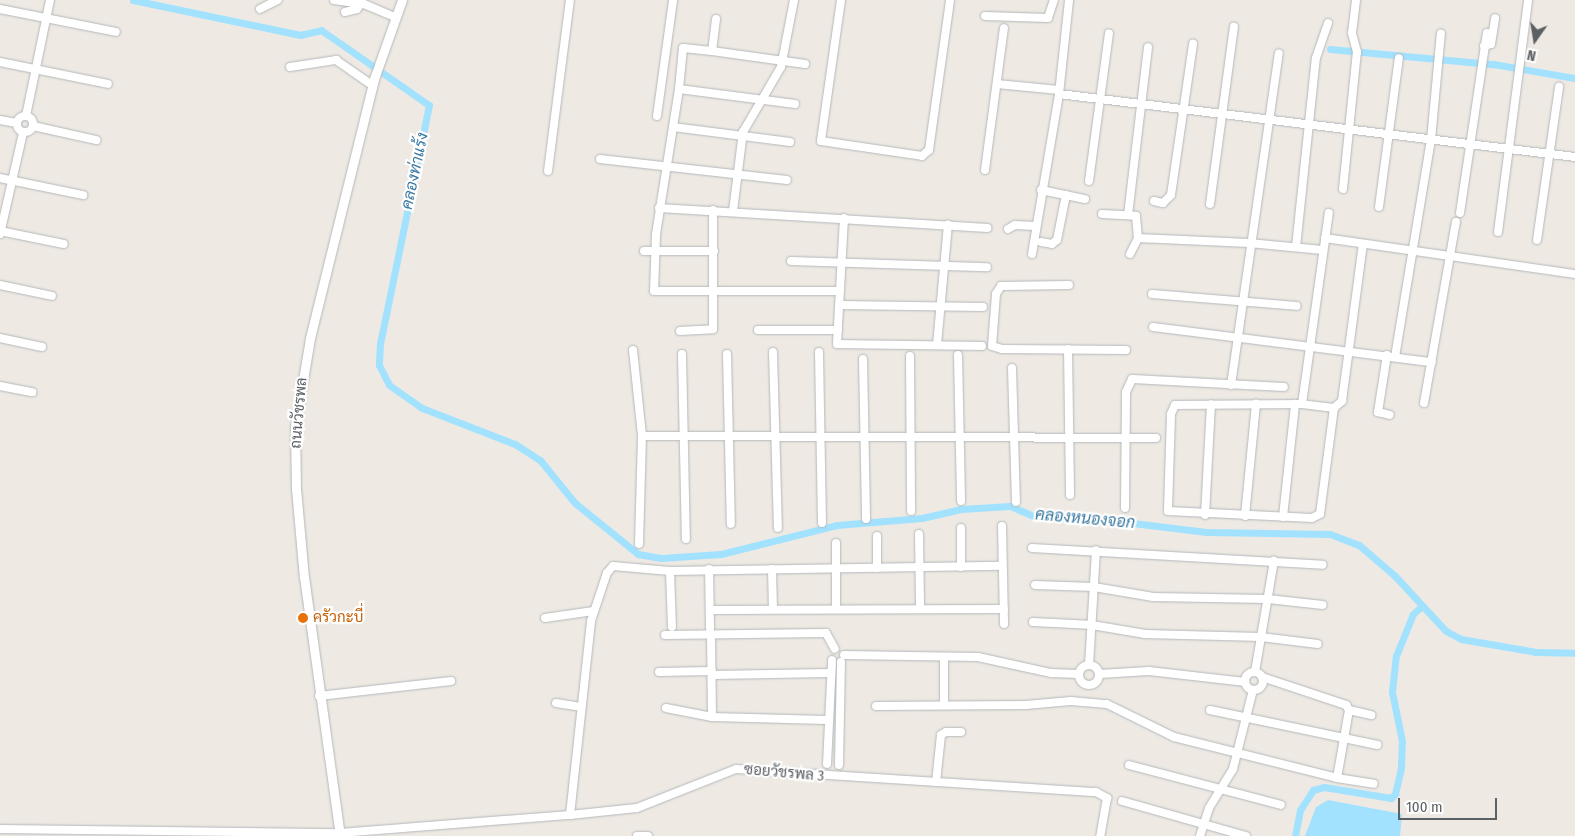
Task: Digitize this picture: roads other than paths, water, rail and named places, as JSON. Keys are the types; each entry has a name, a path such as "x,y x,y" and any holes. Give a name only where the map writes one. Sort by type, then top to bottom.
{"street":[{"path":"16,123 26,116 48,19 50,0"},
{"path":"260,9 278,0"},
{"path":"334,0 363,3 394,17"},
{"name":"ถนนวัชรพล","path":"340,835 319,696 297,507 298,399 373,82 394,17 402,0"},
{"path":"548,171 570,0"},
{"path":"658,116 673,0"},
{"path":"733,211 742,136 783,61 794,0"},
{"path":"841,0 821,141 922,156 929,150 950,0"},
{"path":"985,16 1048,18 1054,0"},
{"path":"1032,254 1041,190 1059,92 1069,0"},
{"path":"1343,189 1356,49 1352,33 1356,0"},
{"path":"1498,232 1511,150 1528,0"},
{"path":"345,12 357,9 363,3"},
{"path":"0,9 116,32"},
{"path":"1484,46 1490,44 1495,18"},
{"path":"712,51 716,19"},
{"path":"1296,247 1316,58 1328,23"},
{"path":"1210,204 1224,115 1234,27"},
{"path":"985,170 1004,28"},
{"path":"1460,213 1487,32"},
{"path":"1089,181 1109,33"},
{"path":"1396,357 1431,140 1441,33"},
{"path":"1154,201 1163,203 1171,195 1193,44"},
{"path":"1128,216 1148,47"},
{"path":"805,64 683,48 679,89 660,208 655,251 654,291 840,291"},
{"path":"1231,385 1249,242 1279,53"},
{"path":"1379,207 1399,58"},
{"path":"290,67 336,60 373,82"},
{"path":"0,62 108,84"},
{"path":"997,84 1268,121 1575,157"},
{"path":"1537,240 1559,87"},
{"path":"679,89 763,98 795,104"},
{"path":"26,116 33,126 96,140"},
{"path":"0,120 16,123 24,133"},
{"path":"33,126 24,133 0,232 64,244"},
{"path":"673,127 790,142"},
{"path":"600,159 787,180"},
{"path":"0,178 83,195"},
{"path":"1041,190 1085,199"},
{"path":"1041,242 1052,244 1057,240 1066,195"},
{"path":"660,208 987,228"},
{"path":"680,331 713,330 713,210"},
{"path":"1283,517 1298,404 1311,346 1329,212"},
{"path":"1102,214 1136,218 1138,238 1130,254"},
{"path":"844,218 837,344 982,346"},
{"path":"1424,403 1456,222"},
{"path":"937,345 948,225"},
{"path":"1008,229 1015,225 1035,226"},
{"path":"1138,238 1249,242 1323,250"},
{"path":"1324,238 1575,274"},
{"path":"1334,408 1298,404 1178,404 1172,408 1166,504 1172,513 1312,518 1320,514 1334,408 1342,401 1363,244"},
{"path":"644,250 714,251"},
{"path":"791,262 987,267"},
{"path":"0,285 52,296"},
{"path":"1069,285 1001,286 996,294 991,342 1002,349 1126,350"},
{"path":"1152,294 1297,306"},
{"path":"839,305 983,307"},
{"path":"1153,327 1349,350 1432,362"},
{"path":"758,330 838,330"},
{"path":"0,338 42,347"},
{"path":"1068,349 1070,496"},
{"path":"633,350 642,436 639,544"},
{"path":"773,352 778,528"},
{"path":"819,352 822,523"},
{"path":"682,354 686,539"},
{"path":"727,354 731,524"},
{"path":"958,355 961,501"},
{"path":"910,356 911,511"},
{"path":"1386,356 1378,412 1390,416"},
{"path":"863,359 866,519"},
{"path":"1012,368 1016,502"},
{"path":"1125,508 1126,392 1132,378 1284,387"},
{"path":"0,386 32,392"},
{"path":"1205,515 1210,404"},
{"path":"1245,516 1256,404"},
{"path":"642,436 775,435 911,438 1126,436 1156,438"},
{"path":"1002,526 1004,624"},
{"path":"960,528 961,567"},
{"path":"919,534 920,609"},
{"path":"877,536 877,568"},
{"path":"836,543 836,609"},
{"path":"1032,548 1096,550 1159,557 1274,561 1323,565"},
{"path":"1089,665 1096,550"},
{"path":"1253,690 1261,687 1259,675 1261,637 1274,561"},
{"path":"570,815 593,611 607,573 614,566 670,571 1002,566"},
{"path":"709,569 712,717"},
{"path":"772,569 773,609"},
{"path":"670,571 672,627"},
{"path":"1035,585 1094,587 1153,597 1268,599 1323,605"},
{"path":"710,610 1004,610"},
{"path":"545,618 593,611"},
{"path":"1033,622 1092,625 1145,634 1261,637 1318,644"},
{"path":"665,635 710,632 826,634 835,649 841,650 842,659 838,777"},
{"path":"827,769 832,660 830,655 835,649"},
{"path":"944,658 944,704"},
{"path":"832,660 989,658 1051,673 1079,674"},
{"path":"1089,665 1097,670 1098,674"},
{"path":"1089,665 1080,670 1079,674 1082,682 1091,684 1098,674"},
{"path":"1098,674 1149,671 1245,682 1253,690"},
{"path":"659,672 830,673"},
{"path":"1245,682 1248,674 1259,675 1340,701 1349,710 1371,715"},
{"path":"319,696 451,681"},
{"path":"1200,836 1211,802 1222,789 1239,754 1253,690"},
{"path":"876,706 944,704 1026,705 1071,701 1106,704 1174,736 1337,778 1374,784"},
{"path":"556,704 581,707"},
{"path":"666,708 712,717 829,720"},
{"path":"1210,710 1345,740 1377,745"},
{"path":"1337,778 1349,710"},
{"path":"936,782 942,736 946,732 961,732"},
{"path":"828,755 838,756"},
{"path":"1130,765 1280,805"},
{"name":"ซอยวัชรพล 3","path":"0,829 340,835 637,808 729,770 827,769 838,777 1101,793 1106,798 1100,836"},
{"path":"1122,801 1246,836"},
{"path":"637,836 648,836"}],"water":[{"path":"1328,800 1402,814 1400,836 1305,836 1316,807"}],"waterway":[{"name":"คลองหนองจอก","path":"133,0 300,35 321,30 429,105 380,343 379,365 389,385 422,408 515,444 540,460 575,503 638,554 661,558 721,554 837,525 922,518 961,509 1010,506 1036,517 1092,518 1206,532 1330,534 1359,545 1395,576 1446,631 1461,639 1536,652 1575,653"},
{"path":"1330,49 1493,64 1575,78"},
{"path":"1295,836 1300,810 1313,790 1324,787 1391,798 1395,794 1401,767 1402,741 1392,692 1396,656 1413,614 1422,606"}],"place":[{"name":"ครัวกะบี่","path":"303,618"}],"water label":[{"name":"คลองท่าแร้ง","path":"415,171"}]}
